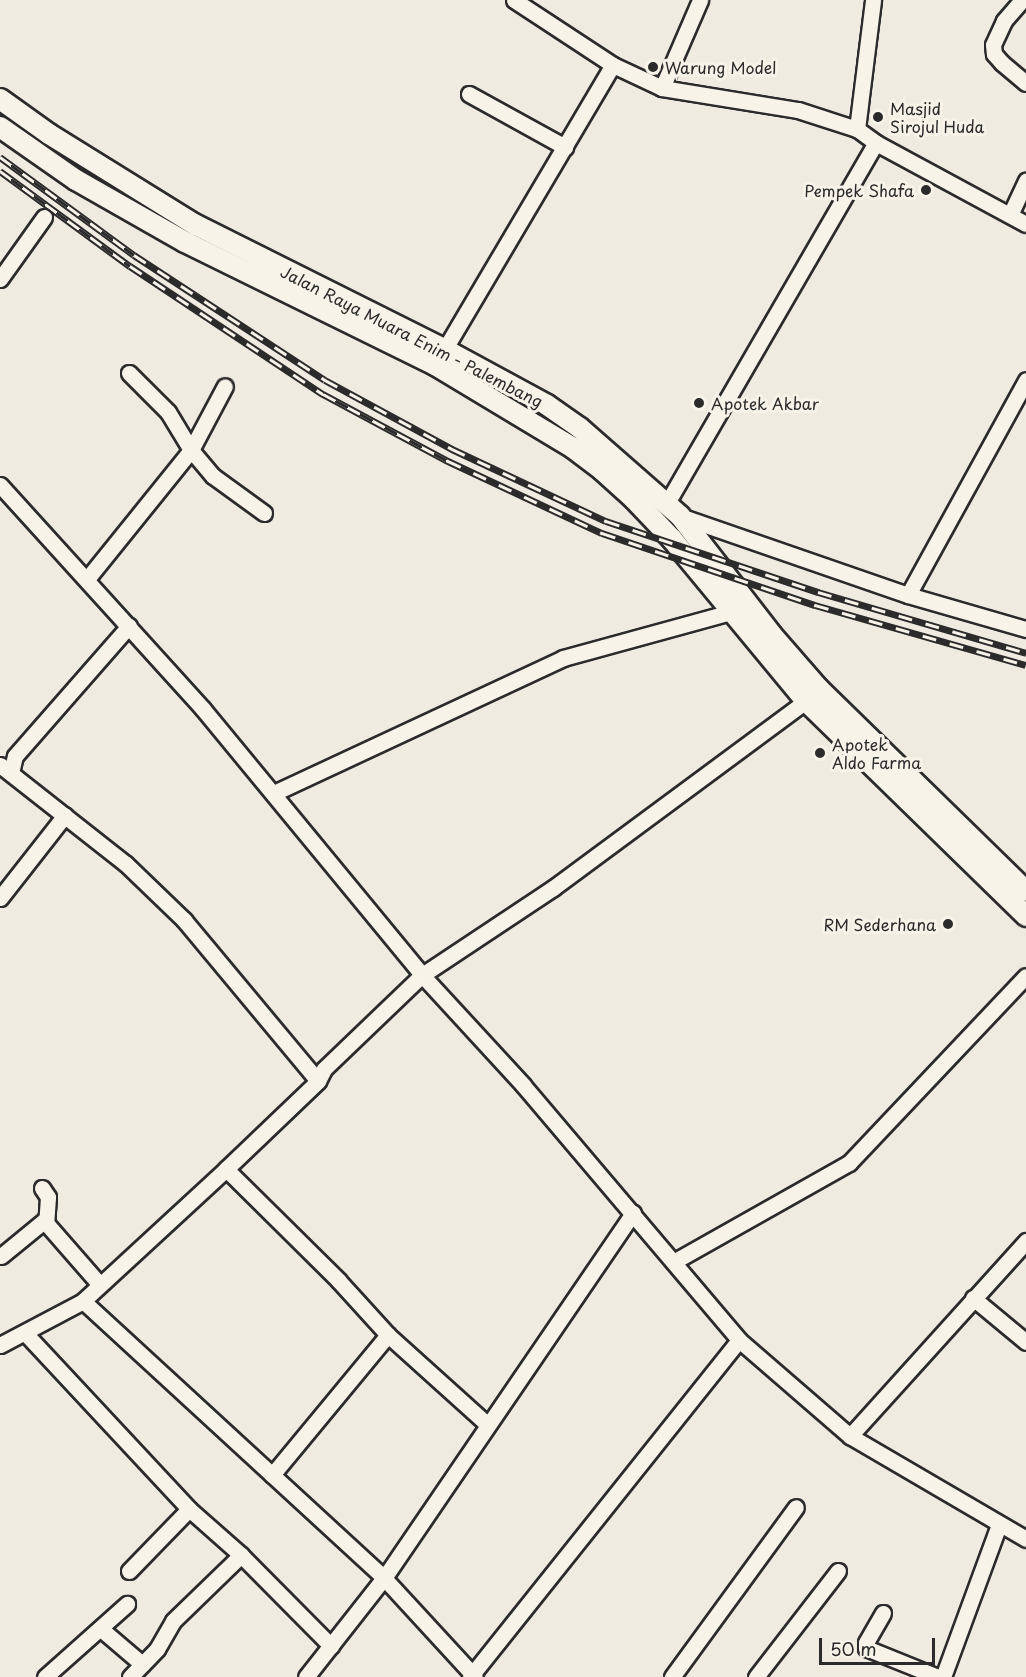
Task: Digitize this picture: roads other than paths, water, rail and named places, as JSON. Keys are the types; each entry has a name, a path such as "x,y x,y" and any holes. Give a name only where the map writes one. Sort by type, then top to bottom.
{"main road":[{"name":"Jalan Raya Muara Enim - Palembang","path":"0,99 89,159 196,225 440,357 602,470 634,499 672,539 806,701 1026,916"},
{"name":"Jalan Raya Muara Enim - Palembang","path":"0,127 76,180 185,242 440,357 563,416 674,509 765,627 819,689 1026,891"},
{"path":"76,180 89,159"}],"street":[{"path":"514,0 613,65 662,88 798,110 857,129 876,143 1026,224"},
{"path":"662,88 700,0"},
{"path":"1022,0 996,33 993,45 994,54 1026,83"},
{"path":"857,129 871,1"},
{"path":"440,357 613,65"},
{"path":"469,94 565,147"},
{"path":"876,143 674,509 908,595 1026,629"},
{"path":"1010,215 1026,181"},
{"path":"0,279 44,217"},
{"path":"129,373 168,411 191,450 213,476 264,513"},
{"path":"908,595 1026,380"},
{"path":"87,579 191,450 225,386"},
{"path":"1,489 87,579 274,793 422,975 522,1085 675,1261 739,1340 850,1436 1026,1539"},
{"path":"274,793 563,658 731,612"},
{"path":"129,626 5,769 126,864 184,920 318,1081"},
{"path":"0,1345 82,1301 318,1081 324,1070 422,975 553,888 806,701"},
{"path":"0,898 65,815"},
{"path":"675,1261 849,1163 1026,976"},
{"path":"226,1169 338,1280 388,1335 487,1424"},
{"path":"1,1256 45,1220 49,1202 42,1188"},
{"path":"306,1677 384,1578 633,1213"},
{"path":"45,1220 100,1285"},
{"path":"850,1436 1026,1241"},
{"path":"974,1298 1026,1342"},
{"path":"82,1301 384,1578 472,1676 739,1340"},
{"path":"25,1333 189,1509 241,1555 331,1646"},
{"path":"272,1475 388,1335"},
{"path":"672,1677 796,1507"},
{"path":"129,1571 189,1509"},
{"path":"943,1677 999,1525"},
{"path":"130,1677 157,1649 172,1621 241,1555"},
{"path":"756,1677 838,1571"},
{"path":"45,1677 127,1604"},
{"path":"883,1613 866,1648 938,1677"},
{"path":"101,1629 142,1664"}],"railway":[{"path":"0,157 134,255 325,380 452,449 606,521 818,592 1026,653"},
{"path":"0,171 130,266 323,394 448,461 602,533 815,605 1026,665"}],"place":[{"name":"Warung Model","path":"653,67"},
{"name":"Masjid Sirojul Huda","path":"878,117"},
{"name":"Pempek Shafa","path":"926,190"},
{"name":"Apotek Akbar","path":"699,403"},
{"name":"Apotek Aldo Farma","path":"820,753"},
{"name":"RM Sederhana","path":"948,924"}]}
